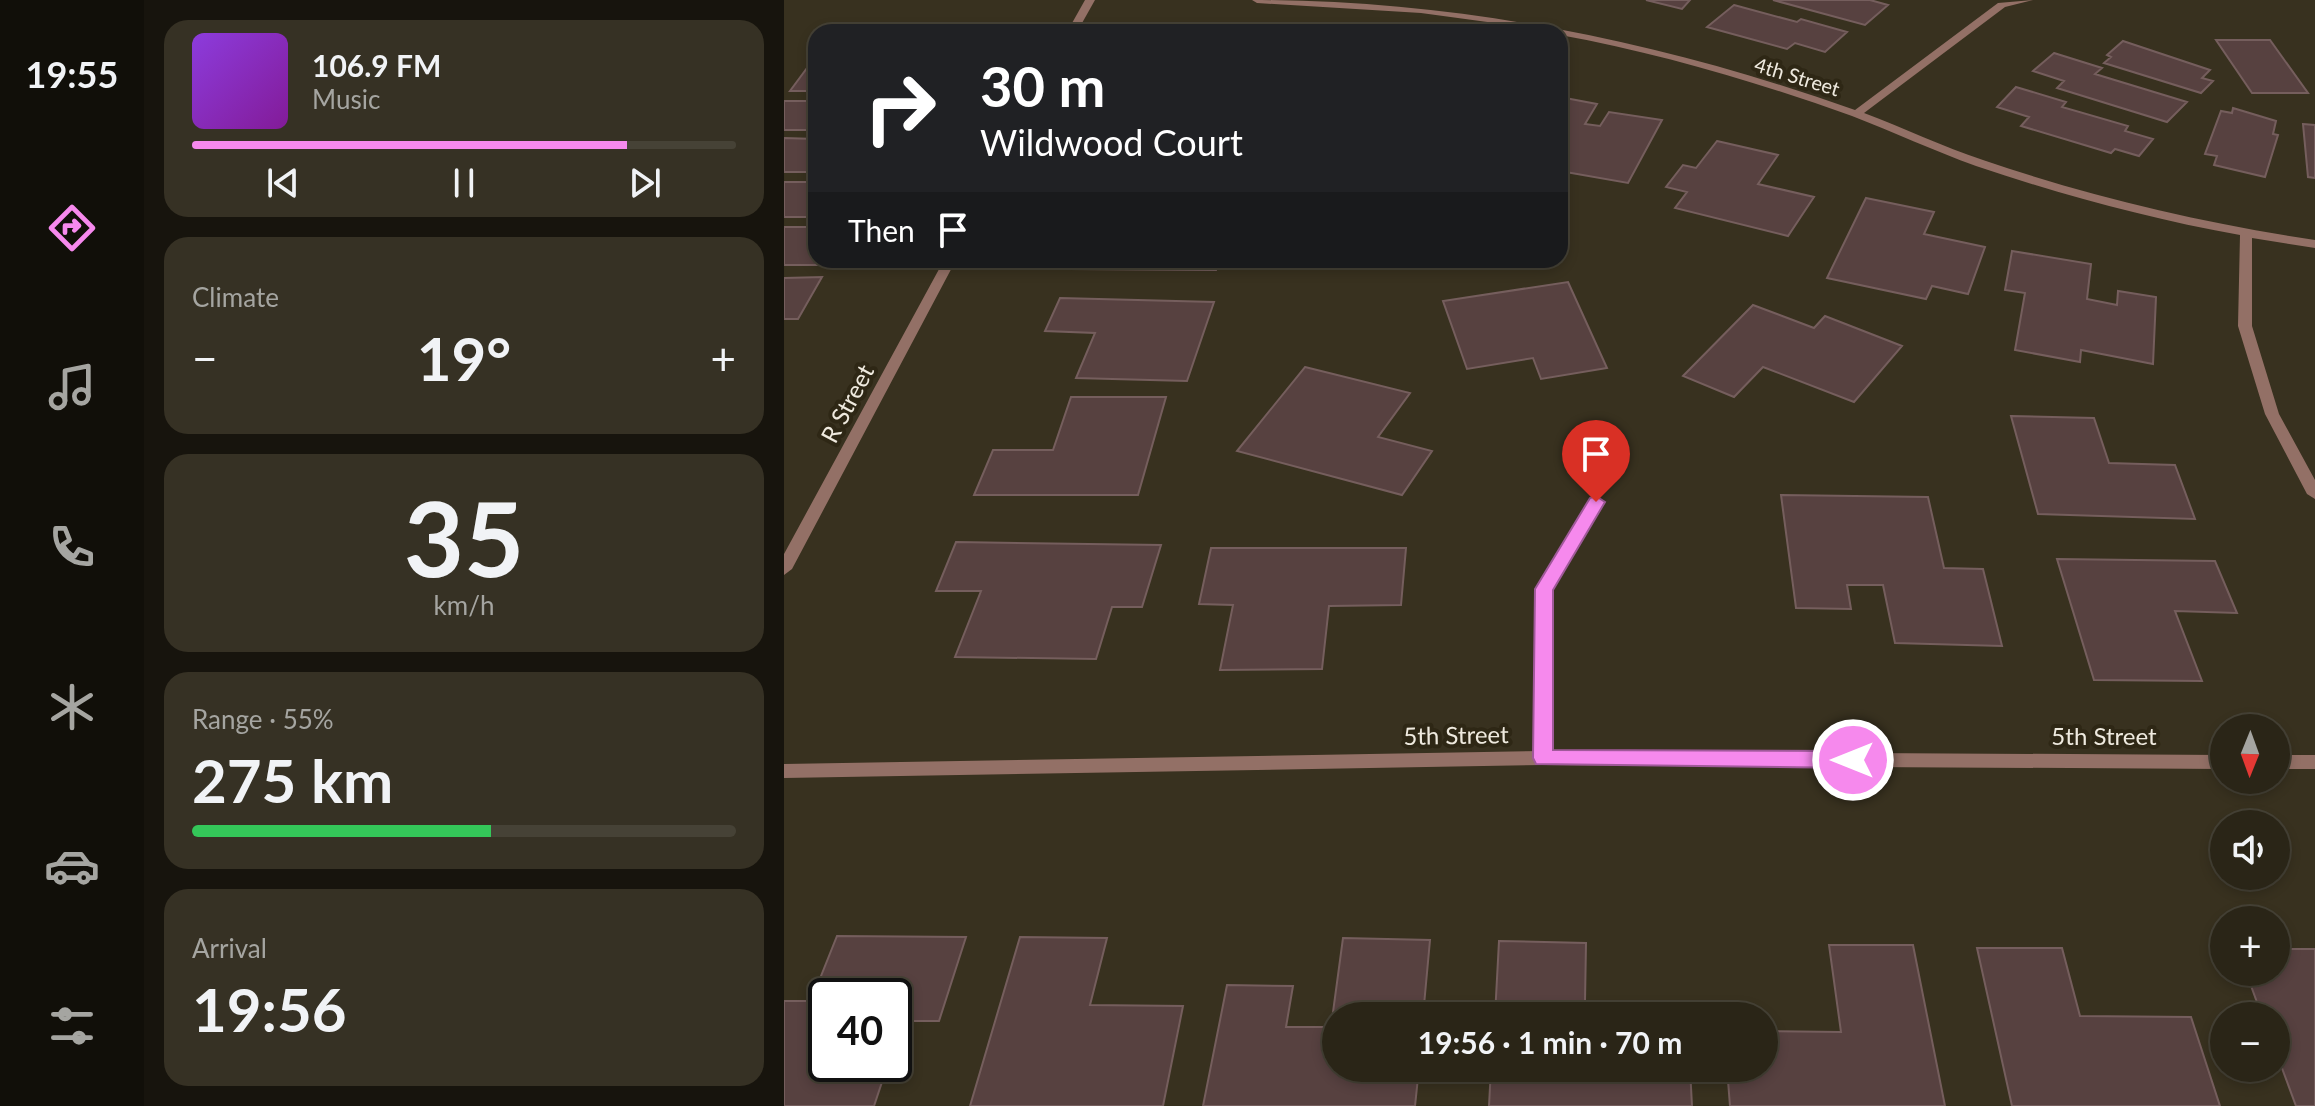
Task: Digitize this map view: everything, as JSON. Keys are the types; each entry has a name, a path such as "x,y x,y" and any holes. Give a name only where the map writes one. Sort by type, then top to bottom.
{"street":[{"path":"1076,24 1090,0"},
{"name":"4th Street","path":"1257,0 1348,2 1452,12 1524,24"},
{"path":"1856,114 2002,5 2028,0"},
{"name":"4th Street","path":"1568,32 1688,62 1856,114 1934,146 2062,189 2246,235 2315,244"},
{"path":"2246,235 2245,326 2272,414 2315,494"},
{"name":"R Street","path":"784,569 946,268"},
{"path":"1543,758 1544,589 1596,502"},
{"name":"5th Street","path":"784,771 1543,758 2210,762"},
{"path":"2290,762 2315,762"}],"building":[{"path":"1646,0 1690,0 1682,9"},
{"path":"1773,0 1870,0 1888,5 1865,25"},
{"path":"1734,5 1847,32 1825,52 1795,43 1787,49 1707,27"},
{"path":"2216,40 2270,40 2308,93 2252,93"},
{"path":"2123,41 2210,70 2202,78 2213,81 2201,93 2104,63 2111,57 2107,55"},
{"path":"2054,53 2102,68 2095,74 2187,102 2167,122 2057,88 2064,81 2033,71"},
{"path":"808,67 808,91 790,91"},
{"path":"2016,87 2066,102 2062,107 2128,126 2125,131 2153,139 2139,156 2115,149 2111,153 2021,126 2029,117 1997,107"},
{"path":"1568,99 1597,104 1585,124 1600,126 1609,112 1662,120 1628,183 1568,172"},
{"path":"784,101 808,101 808,130 784,130"},
{"path":"2233,108 2276,121 2273,134 2278,135 2265,177 2214,165 2217,156 2205,154 2221,111 2232,113"},
{"path":"2303,124 2315,125 2315,178 2308,177"},
{"path":"784,138 808,139 808,172 784,172"},
{"path":"1717,141 1778,155 1758,184 1814,197 1788,236 1675,208 1687,192 1666,187 1683,165 1696,168"},
{"path":"784,182 808,182 808,217 784,217"},
{"path":"1866,198 1934,212 1924,234 1985,247 1968,294 1932,286 1926,299 1827,278"},
{"path":"784,227 808,227 808,265 784,265"},
{"path":"2012,251 2091,264 2087,299 2117,305 2118,291 2156,297 2153,364 2081,350 2080,362 2015,350 2025,293 2005,290"},
{"path":"1072,268 1217,268 1216,270"},
{"path":"822,277 798,319 784,319 784,278"},
{"path":"1568,282 1607,368 1541,379 1533,358 1467,369 1443,301"},
{"path":"1060,298 1214,302 1187,381 1076,378 1095,333 1045,331"},
{"path":"1753,305 1814,328 1825,316 1902,346 1854,402 1763,367 1734,397 1683,376"},
{"path":"1305,367 1410,393 1378,437 1432,451 1402,495 1237,451"},
{"path":"1071,397 1166,397 1138,495 974,495 993,450 1053,450"},
{"path":"2011,416 2094,418 2109,463 2175,465 2195,519 2038,514"},
{"path":"1781,495 1928,497 1944,568 1983,569 2002,646 1895,643 1883,585 1847,585 1851,609 1796,608"},
{"path":"956,542 1161,545 1142,607 1112,607 1096,659 955,657 981,591 936,591"},
{"path":"1211,548 1406,548 1401,605 1329,606 1322,669 1220,670 1233,605 1199,604"},
{"path":"2057,559 2215,561 2237,613 2175,611 2202,681 2094,680"},
{"path":"837,936 966,937 939,1021 912,1021 912,978 820,978"},
{"path":"1020,937 1107,938 1090,1005 1183,1006 1163,1106 970,1106"},
{"path":"1343,938 1430,940 1424,1002 1334,1002"},
{"path":"1499,941 1586,943 1585,1002 1496,1002"},
{"path":"1829,945 1913,945 1945,1106 1730,1106 1728,1082 1778,1082 1778,1031 1841,1032"},
{"path":"1977,948 2062,948 2080,1016 2191,1017 2220,1106 2012,1106"},
{"path":"2290,949 2315,949 2315,1106 2296,1106 2287,1082 2290,1082 2290,1002 2257,1002 2251,986 2290,986"},
{"path":"1227,985 1293,986 1286,1027 1322,1027 1322,1082 1418,1082 1415,1106 1203,1106"},
{"path":"784,1001 808,1001 808,1082 882,1082 874,1106 784,1106"},
{"path":"1490,1082 1691,1082 1692,1106 1489,1106"}],"route":[{"path":"1596,502 1544,589 1543,758 1853,760"}]}
